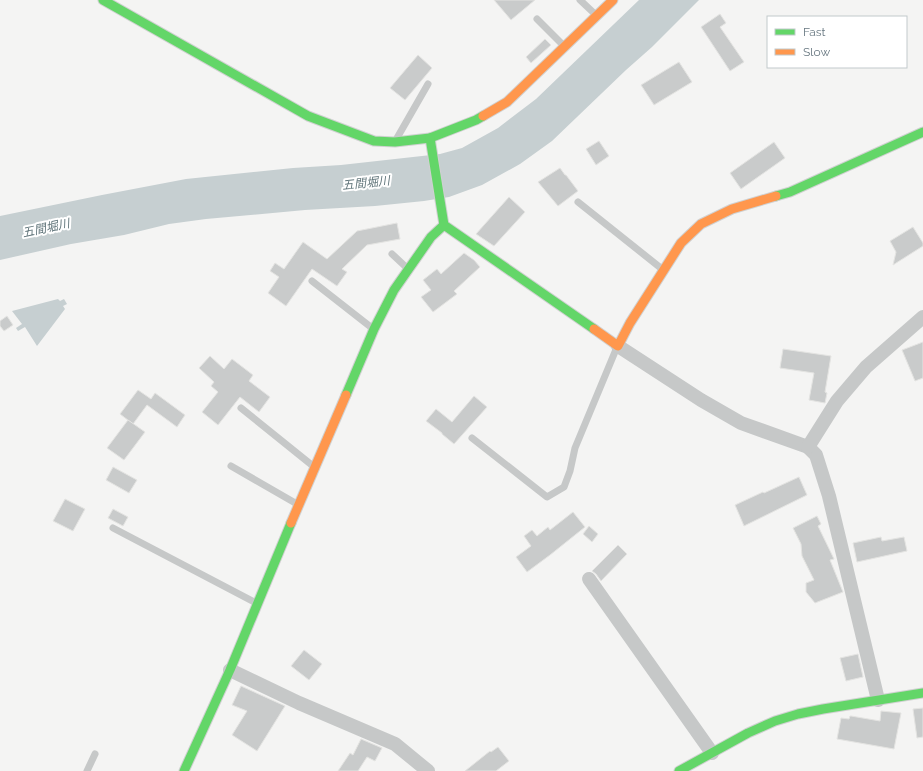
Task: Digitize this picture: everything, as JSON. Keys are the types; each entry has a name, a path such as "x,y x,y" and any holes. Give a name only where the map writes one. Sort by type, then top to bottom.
{"street":[{"path":"103,0 308,116 374,141 395,142 430,138 476,120 507,102 613,0"},
{"path":"618,346 630,323 681,243 701,224 732,209 790,192 923,132"},
{"path":"430,138 444,225 618,346 701,400 742,423 808,447 816,455 829,496 878,700"},
{"path":"184,771 230,670 374,329 394,290 431,237 444,225"},
{"path":"808,447 837,401 866,367 923,317"},
{"path":"589,579 712,753"},
{"path":"230,670 299,703 395,744 428,771"},
{"path":"680,771 748,733 775,721 798,714 923,694"}],"lane":[{"path":"580,0 597,16"},
{"path":"536,19 565,47"},
{"path":"395,142 428,84"},
{"path":"578,202 664,270"},
{"path":"392,254 408,270"},
{"path":"312,281 374,329"},
{"path":"472,438 547,497 564,487 570,471 575,448 618,346"},
{"path":"241,408 315,467"},
{"path":"231,466 299,505"},
{"path":"113,528 258,604"},
{"path":"87,771 95,754"}],"water":[{"name":"五間堀川","path":"639,0 699,0 652,47 552,141 520,164 482,185 449,197 424,201 375,206 305,210 169,224 124,235 71,244 0,260 0,216 186,179 293,168 341,165 440,154 462,148 498,128 536,99"},
{"path":"58,299 60,301 64,299 67,304 63,306 65,309 37,346 25,327 18,331 16,328 22,324 12,311"}],"building":[{"path":"494,0 535,0 511,20"},
{"path":"720,14 726,23 720,27 744,62 730,71 701,27"},
{"path":"545,39 551,45 531,63 526,57"},
{"path":"418,55 432,68 405,100 390,88"},
{"path":"679,62 692,82 654,105 641,85"},
{"path":"599,141 609,156 596,165 586,149"},
{"path":"774,142 785,158 741,189 730,173"},
{"path":"560,168 578,191 558,206 538,182"},
{"path":"509,197 525,212 494,246 476,234"},
{"path":"397,223 400,239 367,245 342,269 347,272 337,286 312,269 286,306 268,293 279,277 270,271 275,263 284,269 303,242 327,259 357,231"},
{"path":"913,227 923,243 923,246 893,265 896,252 890,241"},
{"path":"464,253 474,260 480,267 454,291 457,294 433,312 421,297 431,290 423,280 437,269 441,274"},
{"path":"7,316 13,325 4,331 0,326 0,321"},
{"path":"923,342 923,378 915,381 902,350"},
{"path":"783,349 831,356 825,392 827,393 825,403 809,400 814,373 780,368"},
{"path":"210,356 224,369 232,359 253,375 249,381 270,397 259,412 240,397 218,425 202,412 218,392 211,386 214,382 199,368"},
{"path":"138,390 151,399 155,393 185,415 177,427 147,405 133,424 120,414"},
{"path":"474,396 487,407 454,444 426,421 436,409 452,422"},
{"path":"128,420 145,432 124,460 107,448"},
{"path":"113,467 137,480 129,493 106,480"},
{"path":"799,477 807,495 744,526 735,505"},
{"path":"65,499 85,509 73,531 53,521"},
{"path":"113,509 128,517 123,526 108,518"},
{"path":"573,512 585,527 527,572 516,557 531,546 524,536 532,530 537,536 548,527 550,530"},
{"path":"817,516 821,524 818,526 834,559 830,560 843,592 815,603 806,592 806,583 814,580 802,556 801,544 793,528"},
{"path":"589,526 598,534 592,542 583,534"},
{"path":"881,537 882,541 904,537 907,551 857,562 853,543"},
{"path":"618,545 627,554 601,581 592,571"},
{"path":"304,650 322,664 309,680 291,666"},
{"path":"858,654 863,677 846,681 840,658"},
{"path":"241,686 285,706 257,751 232,735 247,711 232,705"},
{"path":"923,708 923,737 917,738 913,709"},
{"path":"881,711 901,713 894,749 837,739 841,718 849,719 851,716 880,721"},
{"path":"361,739 382,748 375,761 367,757 358,771 338,771 350,753 353,755"},
{"path":"498,747 509,761 496,771 465,771 490,751 491,752"}],"traffic: fast":[{"path":"103,0 308,116 374,141 395,142 430,138 483,116"},
{"path":"776,196 790,192 923,132"},
{"path":"430,138 444,225 594,329"},
{"path":"346,395 374,329 394,290 431,237 444,225"},
{"path":"184,771 230,670 291,523"},
{"path":"679,771 748,733 775,721 798,714 823,709 923,693"}],"traffic: slow":[{"path":"483,116 507,102 613,0"},
{"path":"594,329 618,346 630,323 681,243 701,224 732,209 776,196"},
{"path":"291,523 346,395"}]}
